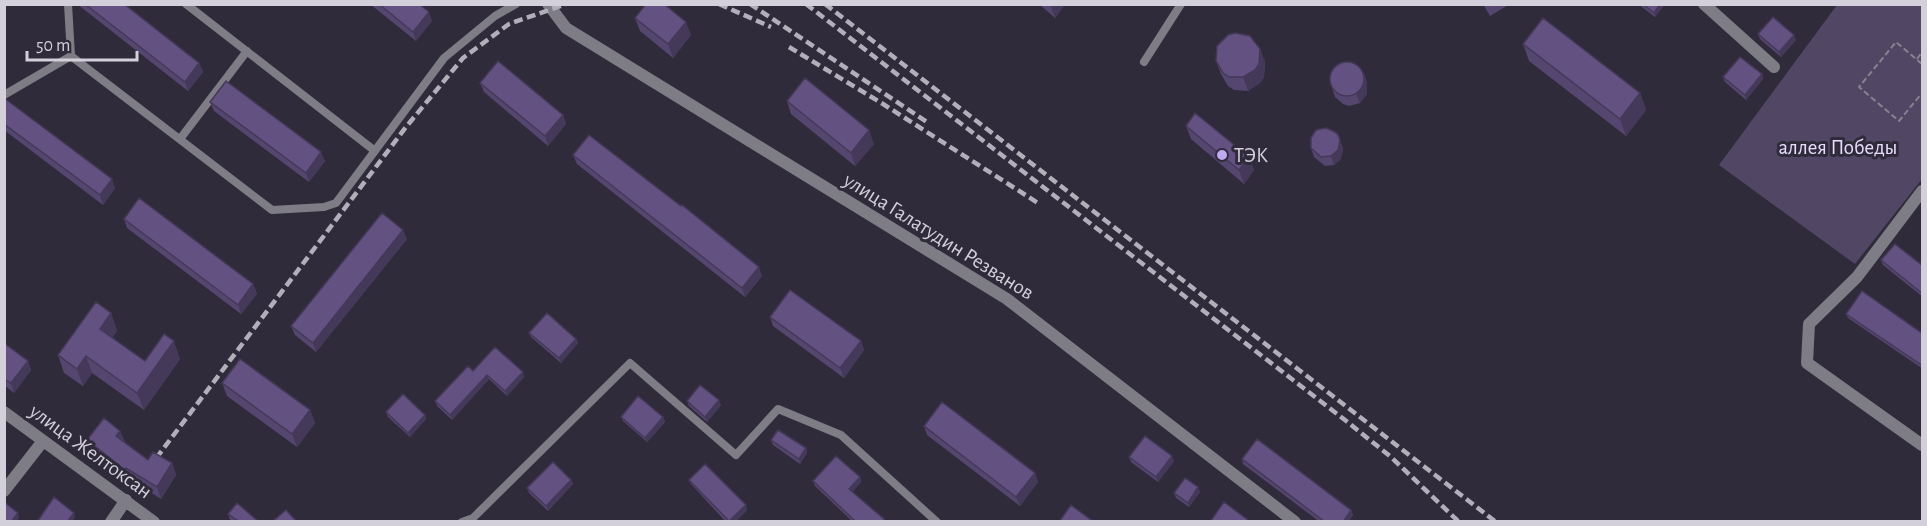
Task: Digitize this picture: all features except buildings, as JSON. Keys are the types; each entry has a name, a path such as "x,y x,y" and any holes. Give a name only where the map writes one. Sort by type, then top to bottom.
{"street":[{"name":"улица Галатудин Резванов","path":"548,4 566,28 1007,299 1295,522"},
{"path":"1704,4 1774,67"},
{"path":"1923,191 1857,277 1809,324 1807,363 1923,445"},
{"name":"улица Желтоксан","path":"4,412 154,522"},
{"path":"4,491 43,441"},
{"path":"111,522 126,500"}],"lane":[{"path":"68,4 71,56 272,210 324,207 336,203 444,58 495,16 516,4"},
{"path":"186,4 375,151"},
{"path":"1144,62 1181,4"},
{"path":"180,138 247,51"},
{"path":"4,95 71,56"},
{"path":"462,522 473,518 630,363 736,455 778,409 841,435 937,522"}],"path":[{"path":"1923,64 1896,42 1859,87 1899,121 1923,93"},
{"path":"1917,60 1923,52"}],"green space":[{"name":"аллея Победы","path":"1837,5 1922,5 1922,179 1855,264 1719,165"}],"railway":[{"path":"148,469 406,127 463,58 509,24 566,4"},
{"path":"719,4 771,27"},
{"path":"750,4 927,122"},
{"path":"806,4 1345,420 1391,457 1459,522"},
{"path":"825,4 1496,522"},
{"path":"789,47 1038,203"}],"place":[{"name":"ТЭК","path":"1222,155"}]}
